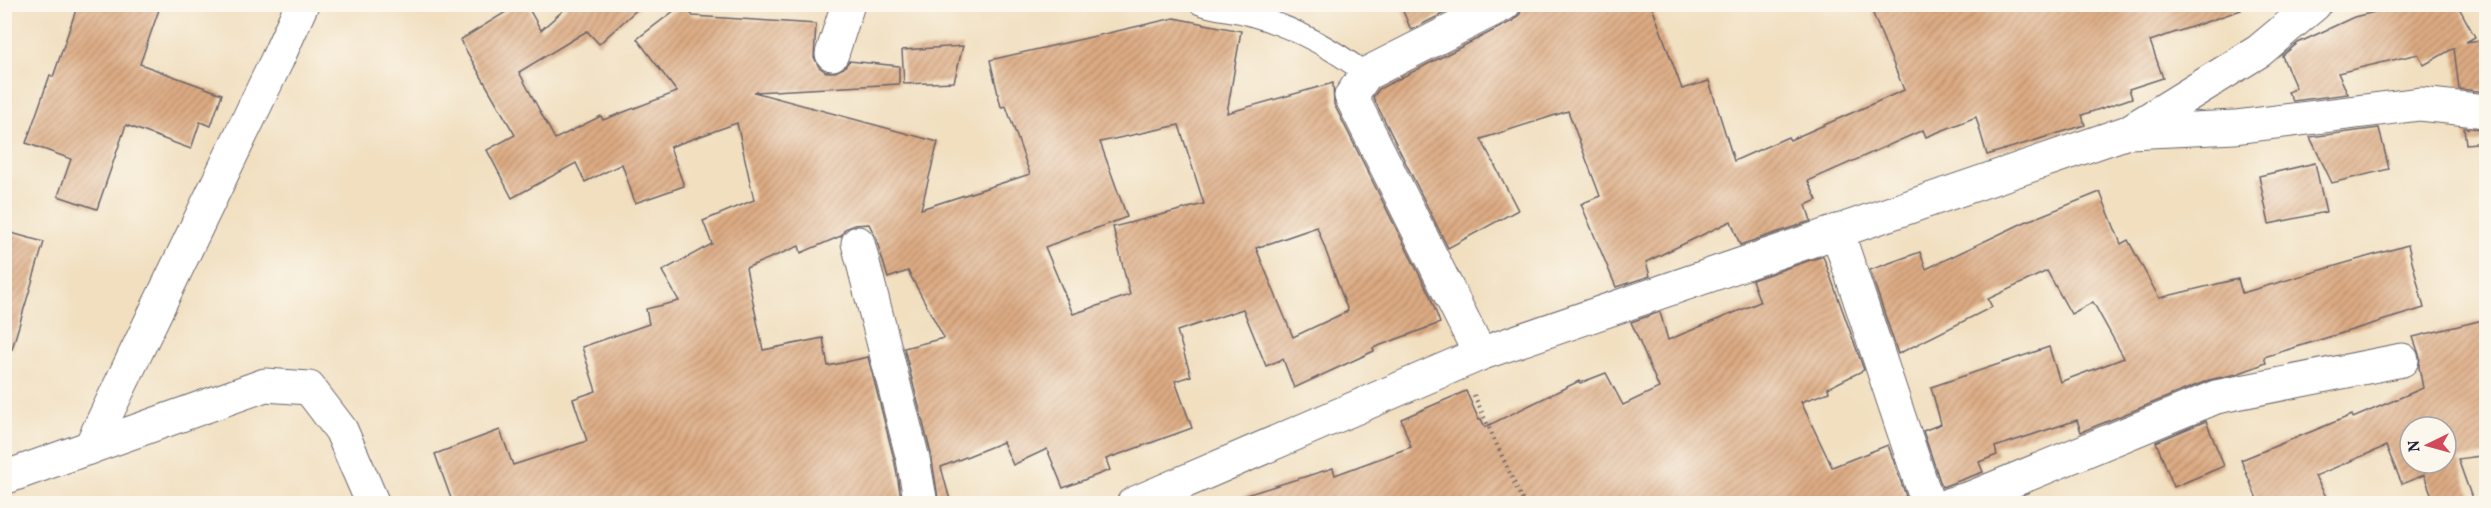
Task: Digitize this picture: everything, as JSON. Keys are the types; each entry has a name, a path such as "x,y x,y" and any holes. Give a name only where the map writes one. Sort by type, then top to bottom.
{"street":[{"path":"90,448 248,122 302,4"},
{"path":"832,54 848,4"},
{"path":"1470,358 1351,96 1366,74 1504,4"},
{"path":"1133,504 1470,358 2128,132 2259,51 2315,4"},
{"path":"2128,132 2235,127 2420,104 2487,111"},
{"path":"1837,231 1928,504"},
{"path":"858,243 913,459 921,504"},
{"path":"1966,501 2216,397 2402,360"},
{"path":"4,478 265,385 309,388 341,430 373,504"}],"lane":[{"path":"1200,4 1248,14 1288,27 1338,53 1366,74"}],"path":[{"path":"1470,358 1524,504"}],"building":[{"path":"78,4 161,4 140,64 222,94 211,126 200,122 191,149 126,125 97,209 58,196 71,159 26,143 50,75 53,77"},
{"path":"519,4 526,4 541,30 567,7 564,4 643,4 599,44 587,31 519,72 555,139 601,116 603,120 677,92 637,39 683,4 693,16 816,24 814,57 819,67 826,72 835,72 844,68 849,61 899,66 899,84 754,92 938,142 921,209 1030,174 1006,106 1001,107 990,60 1174,18 1241,31 1227,113 1333,83 1334,104 1430,296 1440,323 1373,348 1374,351 1294,388 1283,359 1266,366 1243,309 1177,331 1191,376 1175,381 1192,428 1106,459 1110,470 1063,488 1047,449 1013,465 1003,442 941,467 951,504 939,504 931,454 904,348 944,338 908,271 888,278 876,238 869,224 854,225 845,229 841,236 801,253 799,246 746,268 763,350 823,338 828,366 868,357 895,463 902,504 453,504 435,454 500,430 513,465 587,441 573,399 596,391 582,347 649,324 646,309 679,301 662,271 712,244 703,221 754,200 737,123 670,147 684,186 635,203 622,164 585,182 576,163 512,198 487,150 515,135 460,40","holes":["1179,125 1204,204 1113,227 1130,295 1073,314 1045,247 1127,217 1100,142","1317,227 1348,311 1293,337 1256,248"]},
{"path":"1400,4 1462,4 1411,30"},
{"path":"1523,4 1651,4 1682,89 1709,81 1734,161 1788,137 1790,140 1904,90 1869,4 2240,4 2241,10 2150,41 2163,78 2129,89 2132,98 2082,115 2085,125 1987,155 1976,117 1926,137 1923,130 1808,181 1817,200 1806,205 1811,221 1740,245 1731,221 1646,262 1650,276 1616,287 1581,204 1600,196 1568,111 1481,139 1518,210 1448,248 1373,97 1379,89 1512,21 1520,14"},
{"path":"2408,4 2457,4 2475,37 2466,42 2487,39 2487,92 2459,89 2454,48 2424,65 2418,54 2338,73 2348,94 2293,101 2288,92 2296,88 2282,56 2298,43 2354,17"},
{"path":"963,46 954,82 904,84 902,50"},
{"path":"2379,128 2389,169 2332,183 2310,137"},
{"path":"2464,128 2487,129 2487,142 2466,144"},
{"path":"2315,163 2326,212 2269,224 2259,176"},
{"path":"2100,192 2121,244 2128,240 2159,298 2238,279 2242,293 2408,245 2424,308 2264,357 2266,363 2237,374 2209,380 2081,432 2077,420 1995,447 1997,455 1979,462 1983,472 1942,487 1923,431 1941,424 1931,387 2049,347 2060,382 2124,358 2093,302 2071,314 2047,271 1988,299 1992,307 1898,354 1870,270 1920,252 1926,269 2025,222"},
{"path":"4,231 44,242 12,349 4,347"},
{"path":"1823,256 1864,370 1828,388 1829,392 1801,402 1832,467 1888,445 1906,496 1887,504 1245,504 1243,496 1333,468 1335,475 1411,447 1401,419 1466,391 1479,420 1481,419 1485,427 1579,381 1580,383 1606,373 1623,405 1659,388 1631,322 1660,312 1668,340 1760,302 1752,280"},
{"path":"2487,319 2487,455 2458,459 2458,415 2398,415 2398,474 2386,446 2315,476 2330,504 2259,504 2241,460 2352,415 2353,418 2423,388 2419,367 2420,357 2413,337"},
{"path":"2206,421 2224,466 2174,487 2156,442"},
{"path":"2458,459 2474,504 2435,504 2424,475 2458,475"},
{"path":"2398,475 2424,475 2402,484"}]}
